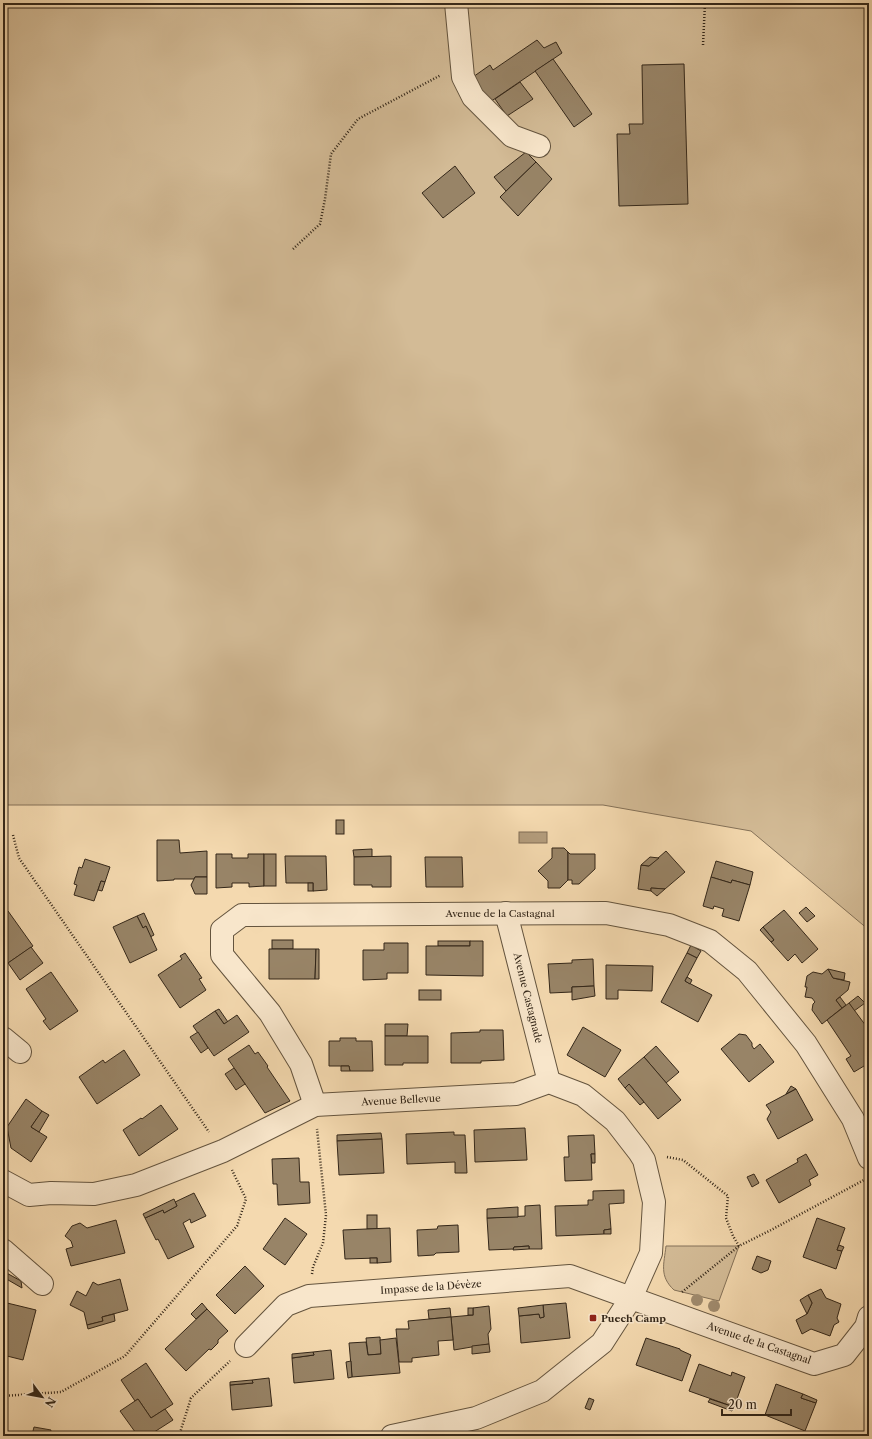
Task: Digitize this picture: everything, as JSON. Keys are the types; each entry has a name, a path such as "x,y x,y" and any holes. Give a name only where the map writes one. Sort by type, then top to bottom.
{"street":[{"path":"456,3 463,77 473,97 512,136 539,146"},
{"name":"Avenue Castagnade","path":"506,913 549,1082"},
{"name":"Avenue de la Castagnal","path":"315,1105 301,1064 270,1013 222,955 222,930 242,915 606,913 669,925 710,941 747,971 806,1044 853,1119 869,1158"},
{"path":"3,1038 20,1052"},
{"path":"392,1436 476,1418 542,1391 602,1343 631,1298 651,1253 654,1202 644,1160 615,1121 584,1095 549,1082"},
{"name":"Avenue Bellevue","path":"3,1181 29,1195 51,1193 94,1194 136,1185 223,1152 315,1105 516,1094 549,1082"},
{"path":"3,1250 42,1284"},
{"name":"Impasse de la Dévèze","path":"246,1346 286,1306 309,1296 570,1276 631,1298"},
{"name":"Avenue de la Castagnal","path":"631,1298 814,1364 844,1355 866,1326 869,1317"}],"path":[{"path":"703,45 704,3"},
{"path":"293,249 320,224 326,199 331,154 358,119 462,62"},
{"path":"3,1396 61,1392 125,1356 237,1226 246,1199 223,1152 18,858 13,835"},
{"path":"309,1296 313,1267 324,1243 326,1215 315,1105"},
{"path":"639,1152 683,1160 728,1196 726,1218 733,1236 739,1246"},
{"path":"680,1293 739,1246 869,1177"},
{"path":"179,1436 190,1398 246,1346"}],"shaded area":[{"path":"3,3 869,3 869,930 751,831 603,805 3,805"},
{"path":"519,832 547,832 547,843 519,843"},
{"path":"666,1246 739,1246 719,1301 674,1290 669,1285 664,1275"}],"building":[{"path":"537,40 544,48 556,42 562,53 490,102 473,77 490,65 493,70"},
{"path":"553,59 592,114 574,127 535,71"},
{"path":"684,64 688,204 619,206 617,134 630,134 629,124 643,124 642,65"},
{"path":"520,82 533,99 507,116 495,99"},
{"path":"526,152 536,162 506,191 494,177"},
{"path":"536,162 552,179 518,216 500,197"},
{"path":"455,166 475,193 443,218 422,193"},
{"path":"336,820 344,820 344,834 336,834"},
{"path":"157,840 179,840 180,853 207,851 207,877 157,881"},
{"path":"552,848 564,848 568,852 568,880 560,888 548,888 548,881 538,871 552,858"},
{"path":"372,849 372,857 354,857 353,850"},
{"path":"666,851 685,872 665,889 651,888 651,891 638,889 641,865 649,866"},
{"path":"568,852 570,854 595,854 595,869 579,884 572,884 572,880 568,880"},
{"path":"216,854 232,854 232,858 248,858 248,854 264,854 264,886 249,887 249,883 232,883 232,887 216,888"},
{"path":"264,854 276,854 276,886 264,886"},
{"path":"285,856 326,856 327,890 313,891 313,883 286,883"},
{"path":"391,856 391,887 354,885 354,857"},
{"path":"425,857 462,857 463,887 426,887"},
{"path":"650,857 659,858 649,866 641,865"},
{"path":"85,859 110,867 105,882 101,881 94,901 74,895 77,885 74,884 79,867 82,868"},
{"path":"716,861 753,872 750,885 732,880 731,883 711,877"},
{"path":"195,877 207,877 207,894 195,894 191,885"},
{"path":"711,877 731,883 732,880 750,885 739,921 722,916 724,909 714,906 713,909 703,906"},
{"path":"101,881 105,882 102,891 98,890"},
{"path":"308,883 313,883 313,891 308,891"},
{"path":"651,888 665,889 657,896 651,891"},
{"path":"806,907 815,916 807,922 799,913"},
{"path":"784,910 818,949 802,963 795,954 788,961 771,942 774,940 763,927"},
{"path":"8,911 33,946 5,965 3,962 3,914"},
{"path":"144,913 154,935 150,937 146,926 143,928 137,916"},
{"path":"137,916 143,928 146,926 157,950 130,963 113,927"},
{"path":"763,927 774,940 771,942 760,930"},
{"path":"272,940 293,940 293,949 272,949"},
{"path":"438,941 470,941 470,946 438,946"},
{"path":"470,941 483,941 483,976 426,975 426,946 470,946"},
{"path":"384,943 408,943 408,973 387,973 387,979 363,980 363,950 384,950"},
{"path":"691,945 701,951 697,958 687,953"},
{"path":"31,947 43,963 20,980 8,963"},
{"path":"269,949 316,949 315,979 269,979"},
{"path":"316,949 319,949 319,979 315,979"},
{"path":"185,953 202,978 199,979 206,990 180,1008 158,975 182,959 180,956"},
{"path":"687,953 697,958 685,981 712,995 698,1022 661,1002"},
{"path":"593,959 594,986 572,987 572,992 550,993 548,964 572,963 572,960"},
{"path":"606,965 653,966 652,991 618,990 618,999 606,999"},
{"path":"828,969 833,978 850,982 848,990 836,1000 842,1008 822,1024 812,1010 815,1002 812,998 805,997 807,987 805,987 807,976 813,972 822,974"},
{"path":"828,969 845,973 844,980 833,978"},
{"path":"51,972 78,1011 50,1030 43,1021 46,1019 26,989"},
{"path":"687,977 692,980 690,984 685,981"},
{"path":"594,986 595,996 572,1000 572,987"},
{"path":"419,990 441,990 441,1000 419,1000"},
{"path":"858,996 865,1003 854,1011 849,1003"},
{"path":"840,997 846,1005 842,1008 836,1000"},
{"path":"849,1003 869,1030 869,1063 854,1072 846,1059 851,1056 827,1020"},
{"path":"219,1009 228,1022 224,1024 215,1011"},
{"path":"215,1011 224,1024 237,1015 249,1032 214,1056 193,1026"},
{"path":"385,1024 408,1024 407,1036 385,1036"},
{"path":"583,1027 621,1050 605,1077 567,1055"},
{"path":"480,1030 503,1030 504,1060 481,1061 481,1063 451,1063 451,1033 480,1032"},
{"path":"198,1032 208,1048 201,1053 190,1037"},
{"path":"739,1034 746,1035 752,1043 754,1049 760,1044 774,1062 749,1082 721,1049"},
{"path":"385,1036 428,1036 428,1063 385,1065"},
{"path":"340,1038 356,1038 356,1041 372,1041 373,1071 350,1071 349,1066 329,1066 329,1041 340,1041"},
{"path":"249,1045 255,1054 258,1052 290,1101 265,1113 228,1059"},
{"path":"656,1046 679,1072 666,1083 644,1057"},
{"path":"124,1050 140,1075 97,1104 79,1077 103,1060 105,1063"},
{"path":"644,1057 681,1100 658,1119 629,1084 625,1088 618,1079"},
{"path":"341,1066 349,1066 350,1071 341,1071"},
{"path":"234,1068 245,1084 236,1090 225,1074"},
{"path":"629,1084 644,1102 640,1105 625,1088"},
{"path":"791,1086 796,1089 786,1094"},
{"path":"796,1089 813,1120 778,1139 767,1119 771,1112 766,1105"},
{"path":"26,1099 42,1111 31,1127 47,1137 31,1162 11,1148 7,1127"},
{"path":"161,1105 178,1129 139,1156 123,1130 141,1118 142,1119"},
{"path":"42,1111 49,1115 39,1132 31,1127"},
{"path":"525,1128 527,1160 475,1162 474,1130"},
{"path":"454,1132 454,1135 465,1135 467,1173 455,1173 455,1162 407,1164 406,1134"},
{"path":"381,1133 382,1139 337,1141 337,1135"},
{"path":"594,1135 595,1154 591,1154 592,1180 565,1181 564,1157 569,1157 568,1136"},
{"path":"382,1139 384,1173 339,1175 337,1141"},
{"path":"591,1154 595,1154 595,1163 592,1163"},
{"path":"806,1154 818,1175 809,1180 811,1185 779,1203 766,1180 798,1162 797,1159"},
{"path":"299,1158 300,1182 309,1182 310,1203 278,1205 277,1184 273,1184 272,1159"},
{"path":"754,1174 759,1183 752,1187 747,1177"},
{"path":"624,1190 624,1203 609,1204 611,1229 604,1230 604,1234 556,1236 555,1206 588,1205 588,1200 593,1200 593,1191"},
{"path":"194,1193 206,1216 191,1223 190,1219 183,1223 194,1247 168,1259 145,1218 163,1210 164,1213 177,1206 175,1202"},
{"path":"174,1199 177,1206 164,1213 163,1210 145,1218 143,1214"},
{"path":"540,1205 542,1249 529,1249 529,1246 514,1247 514,1249 489,1250 487,1218 525,1216 525,1206"},
{"path":"518,1207 518,1217 487,1218 487,1209"},
{"path":"367,1215 377,1215 377,1229 367,1229"},
{"path":"285,1218 307,1234 285,1265 263,1249"},
{"path":"817,1218 845,1228 837,1250 842,1251 836,1269 803,1257"},
{"path":"116,1220 125,1253 71,1266 66,1249 73,1247 71,1241 65,1236 72,1226 80,1223 87,1228"},
{"path":"458,1225 459,1252 436,1253 434,1255 418,1256 417,1230 437,1229 438,1226"},
{"path":"390,1228 391,1262 377,1263 377,1258 345,1259 343,1230"},
{"path":"611,1229 611,1234 604,1234 604,1230"},
{"path":"839,1245 844,1247 842,1251 837,1250"},
{"path":"529,1246 529,1249 513,1250 514,1247"},
{"path":"757,1256 771,1261 768,1270 761,1273 752,1269"},
{"path":"370,1258 377,1258 377,1263 370,1263"},
{"path":"245,1266 264,1286 235,1314 216,1295"},
{"path":"3,1271 21,1281 22,1288 3,1277"},
{"path":"120,1279 128,1310 102,1317 103,1321 87,1325 84,1312 70,1305 77,1291 86,1296 93,1282 98,1285"},
{"path":"821,1289 826,1298 841,1304 837,1318 839,1322 834,1325 830,1336 811,1329 802,1334 796,1320 807,1314 812,1303 808,1295"},
{"path":"808,1295 812,1303 807,1314 800,1300"},
{"path":"3,1302 36,1310 23,1360 3,1355"},
{"path":"202,1303 207,1309 196,1319 191,1314"},
{"path":"566,1303 570,1338 521,1343 519,1316 539,1314 540,1318 544,1317 543,1305"},
{"path":"543,1305 544,1317 540,1318 539,1314 519,1316 518,1308"},
{"path":"489,1306 491,1329 488,1334 489,1344 454,1350 451,1317 473,1315 473,1308"},
{"path":"450,1308 451,1317 429,1319 428,1310"},
{"path":"468,1308 473,1308 473,1315 468,1315"},
{"path":"207,1309 228,1331 218,1340 218,1343 211,1350 209,1349 186,1371 165,1349"},
{"path":"114,1314 115,1321 88,1329 87,1325 103,1321 102,1317"},
{"path":"451,1317 453,1340 438,1341 439,1355 412,1358 412,1362 399,1362 396,1329 409,1329 408,1321"},
{"path":"380,1337 381,1354 368,1355 366,1338"},
{"path":"396,1338 400,1373 352,1377 349,1343 366,1342 368,1355 381,1354 380,1340"},
{"path":"646,1338 680,1349 691,1355 682,1381 636,1365"},
{"path":"489,1344 490,1352 472,1354 472,1346"},
{"path":"331,1350 334,1379 294,1383 292,1358 314,1355 313,1352"},
{"path":"313,1352 314,1355 292,1358 292,1354"},
{"path":"351,1361 352,1377 348,1378 346,1362"},
{"path":"146,1363 173,1404 151,1418 138,1399 135,1401 121,1380"},
{"path":"699,1364 731,1376 732,1372 745,1377 734,1407 689,1391"},
{"path":"269,1378 272,1406 232,1410 230,1385 253,1383 252,1380"},
{"path":"252,1380 253,1383 230,1385 230,1382"},
{"path":"776,1384 803,1394 801,1398 816,1403 805,1431 765,1415"},
{"path":"803,1394 817,1400 816,1403 801,1398"},
{"path":"589,1398 594,1400 590,1410 585,1408"},
{"path":"138,1399 151,1418 165,1409 173,1420 148,1436 138,1436 120,1411"},
{"path":"710,1399 734,1407 732,1411 708,1402"},
{"path":"34,1427 51,1430 50,1436 32,1435"}],"place":[{"name":"Puech Camp","path":"593,1318"}]}
